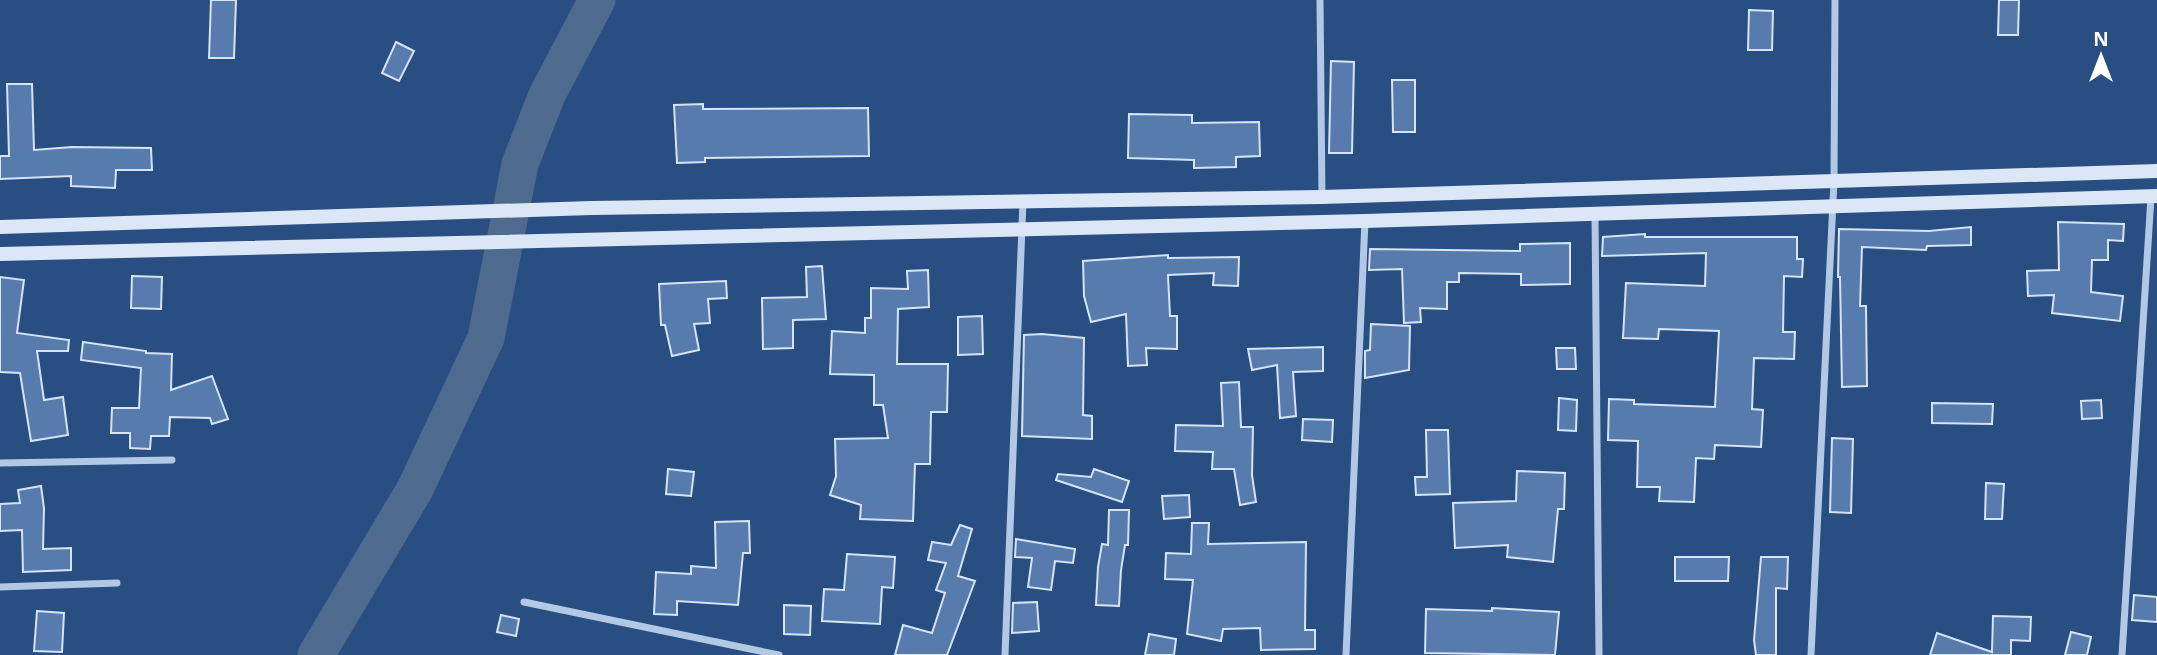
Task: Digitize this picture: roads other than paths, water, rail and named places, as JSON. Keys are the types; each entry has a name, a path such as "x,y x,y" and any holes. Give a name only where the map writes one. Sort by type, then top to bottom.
{"main road":[{"path":"0,227 591,208 1322,197 2157,171"},
{"path":"0,254 1365,221 2154,196"}],"street":[{"path":"1321,0 1322,197"},
{"path":"1811,655 1833,206 1835,0"},
{"path":"2122,655 2154,196"},
{"path":"1005,655 1023,201"},
{"path":"1595,214 1598,655"},
{"path":"1346,655 1365,221"},
{"path":"0,463 172,460"},
{"path":"0,587 117,583"},
{"path":"524,603 779,655"}],"waterway":[{"path":"316,655 415,489 486,338 520,164 547,95 597,0"}]}
